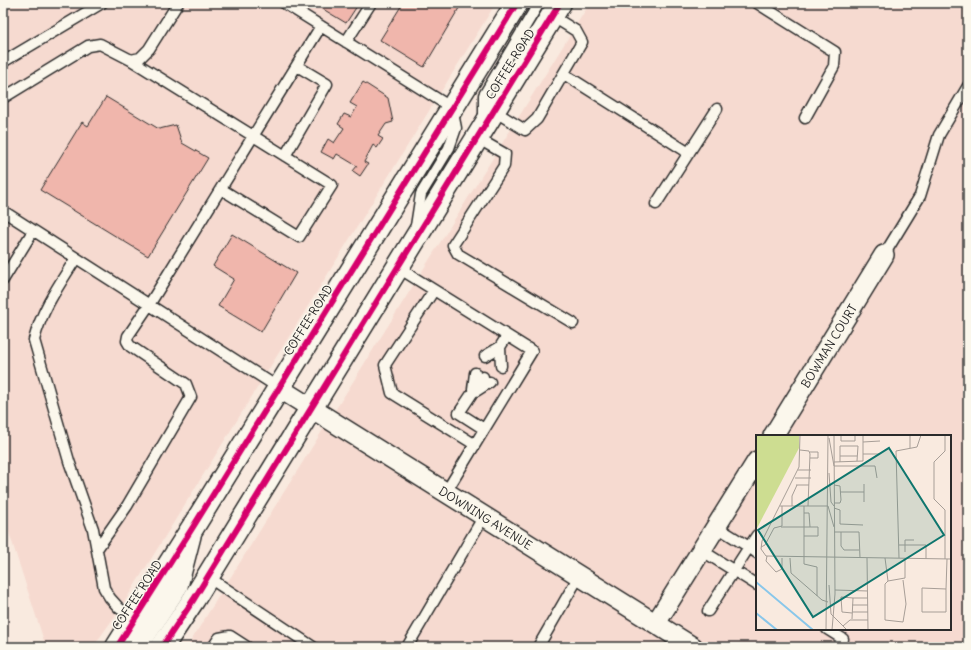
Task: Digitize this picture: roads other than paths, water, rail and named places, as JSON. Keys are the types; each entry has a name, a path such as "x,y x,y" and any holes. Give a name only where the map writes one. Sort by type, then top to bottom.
{"main road":[{"name":"COFFEE ROAD","path":"116,647 193,527 517,3"},
{"name":"COFFEE ROAD","path":"162,647 208,577 310,407 485,125 551,7"}],"street":[{"name":"BOWMAN COURT","path":"774,435 884,255"},
{"name":"DOWNING AVENUE","path":"279,388 656,623 687,645"},
{"path":"656,623 756,464"},
{"path":"138,647 178,586 193,527"}],"lane":[{"path":"3,62 102,3"},
{"path":"131,60 140,58 148,50 178,3"},
{"path":"284,3 452,108 456,128 449,148 421,194 414,240"},
{"path":"346,42 371,3"},
{"path":"757,3 835,52 834,66 805,118"},
{"path":"485,125 525,130 537,118 582,42 576,31 551,7"},
{"path":"97,549 127,506 190,397 186,384 130,346 128,336 149,305 321,26"},
{"path":"3,98 88,46 100,44 131,60 332,185 300,237 221,189"},
{"path":"285,156 327,84 297,66"},
{"path":"564,74 689,153"},
{"path":"884,255 920,196 939,135 968,86"},
{"path":"656,204 717,109"},
{"path":"485,125 505,154 504,166 453,245 458,254 572,323"},
{"path":"3,211 279,388"},
{"path":"4,277 33,230"},
{"path":"76,258 49,300 39,321 34,340 70,461 93,528 104,588 119,608 135,619"},
{"path":"397,267 532,351 446,492"},
{"path":"434,290 385,365 392,393 474,444"},
{"path":"500,348 493,360 500,348 507,336"},
{"path":"472,393 483,378 459,414 484,429"},
{"path":"407,647 484,516"},
{"path":"716,527 753,550"},
{"path":"708,612 734,571 753,550 756,539"},
{"path":"701,550 756,584"},
{"path":"538,647 579,576"},
{"path":"208,577 313,647"},
{"path":"828,630 843,639 838,647"},
{"path":"213,647 219,638 230,636 247,647"}]}
